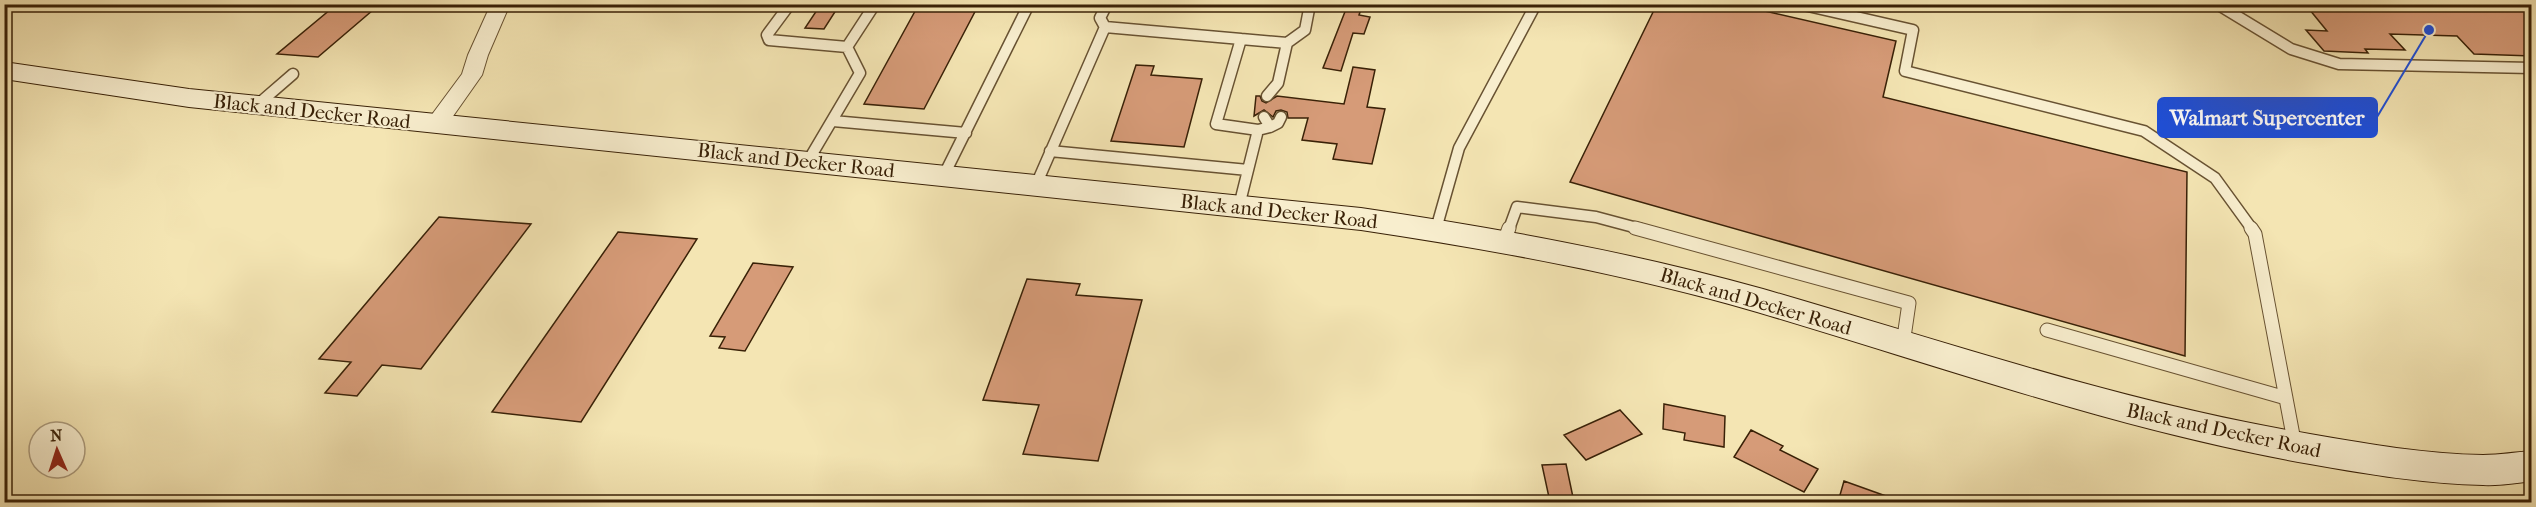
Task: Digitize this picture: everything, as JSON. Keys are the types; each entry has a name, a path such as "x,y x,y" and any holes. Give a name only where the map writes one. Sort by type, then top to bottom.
{"main road":[{"name":"Black and Decker Road","path":"5,71 256,106 944,175 1360,219 1436,230 1645,270 1761,301 2135,413 2296,447 2397,462 2485,470 2532,466"}],"street":[{"path":"436,124 472,75 481,47 501,4"}],"lane":[{"path":"790,4 767,35 769,40 847,47"},
{"path":"847,47 875,4"},
{"path":"944,175 1028,5 1007,4"},
{"path":"1105,27 1100,18 1107,4"},
{"path":"1105,27 1287,43 1305,30 1310,4"},
{"path":"1436,230 1459,148 1536,4"},
{"path":"1799,4 1914,30 1905,71 2144,131 2216,178 2255,234 2296,447"},
{"path":"2217,4 2272,40 2322,61 2339,64 2532,68"},
{"path":"1035,185 1105,27"},
{"path":"1241,39 1216,124 1258,130"},
{"path":"1267,96 1278,83 1287,43"},
{"path":"808,161 860,73 847,47"},
{"path":"256,106 293,74"},
{"path":"1278,83 1284,96"},
{"path":"1239,206 1258,130 1267,122 1278,123 1281,117"},
{"path":"833,121 966,133"},
{"path":"1050,151 1248,170"},
{"path":"2047,330 2286,398"}],"building":[{"path":"337,4 380,4 318,57 277,54"},
{"path":"821,4 840,4 824,29 805,28"},
{"path":"919,4 979,4 924,109 864,104"},
{"path":"1348,4 1363,4 1359,15 1370,17 1364,34 1353,33 1341,71 1323,68"},
{"path":"1657,4 1734,4 1896,41 1883,97 2187,172 2185,356 1570,182"},
{"path":"2305,4 2518,4 2532,17 2532,56 2474,54 2457,36 2390,34 2405,50 2365,49 2368,53 2324,51 2306,30 2327,31"},
{"path":"1136,65 1154,66 1151,75 1202,79 1184,147 1111,141"},
{"path":"1353,67 1375,70 1367,107 1385,109 1372,164 1333,159 1337,144 1302,140 1308,118 1288,118 1287,112 1281,110 1276,111 1273,117 1264,110 1254,116 1256,96 1260,96 1266,103 1277,96 1344,104"},
{"path":"439,217 531,224 421,369 382,365 357,396 325,393 351,362 319,359"},
{"path":"618,232 697,239 581,422 492,412"},
{"path":"753,263 793,267 745,351 719,348 725,337 710,336"},
{"path":"1027,279 1080,284 1076,295 1142,300 1098,461 1023,454 1039,405 983,400"},
{"path":"1664,404 1725,416 1724,447 1684,440 1685,433 1663,429"},
{"path":"1620,410 1642,434 1586,460 1564,435"},
{"path":"1751,430 1783,446 1780,450 1818,469 1804,492 1734,457"},
{"path":"1566,464 1574,502 1550,502 1542,465"},
{"path":"1844,481 1897,500 1896,502 1838,502"}],"place":[{"name":"Walmart Supercenter","path":"2429,30"}]}
